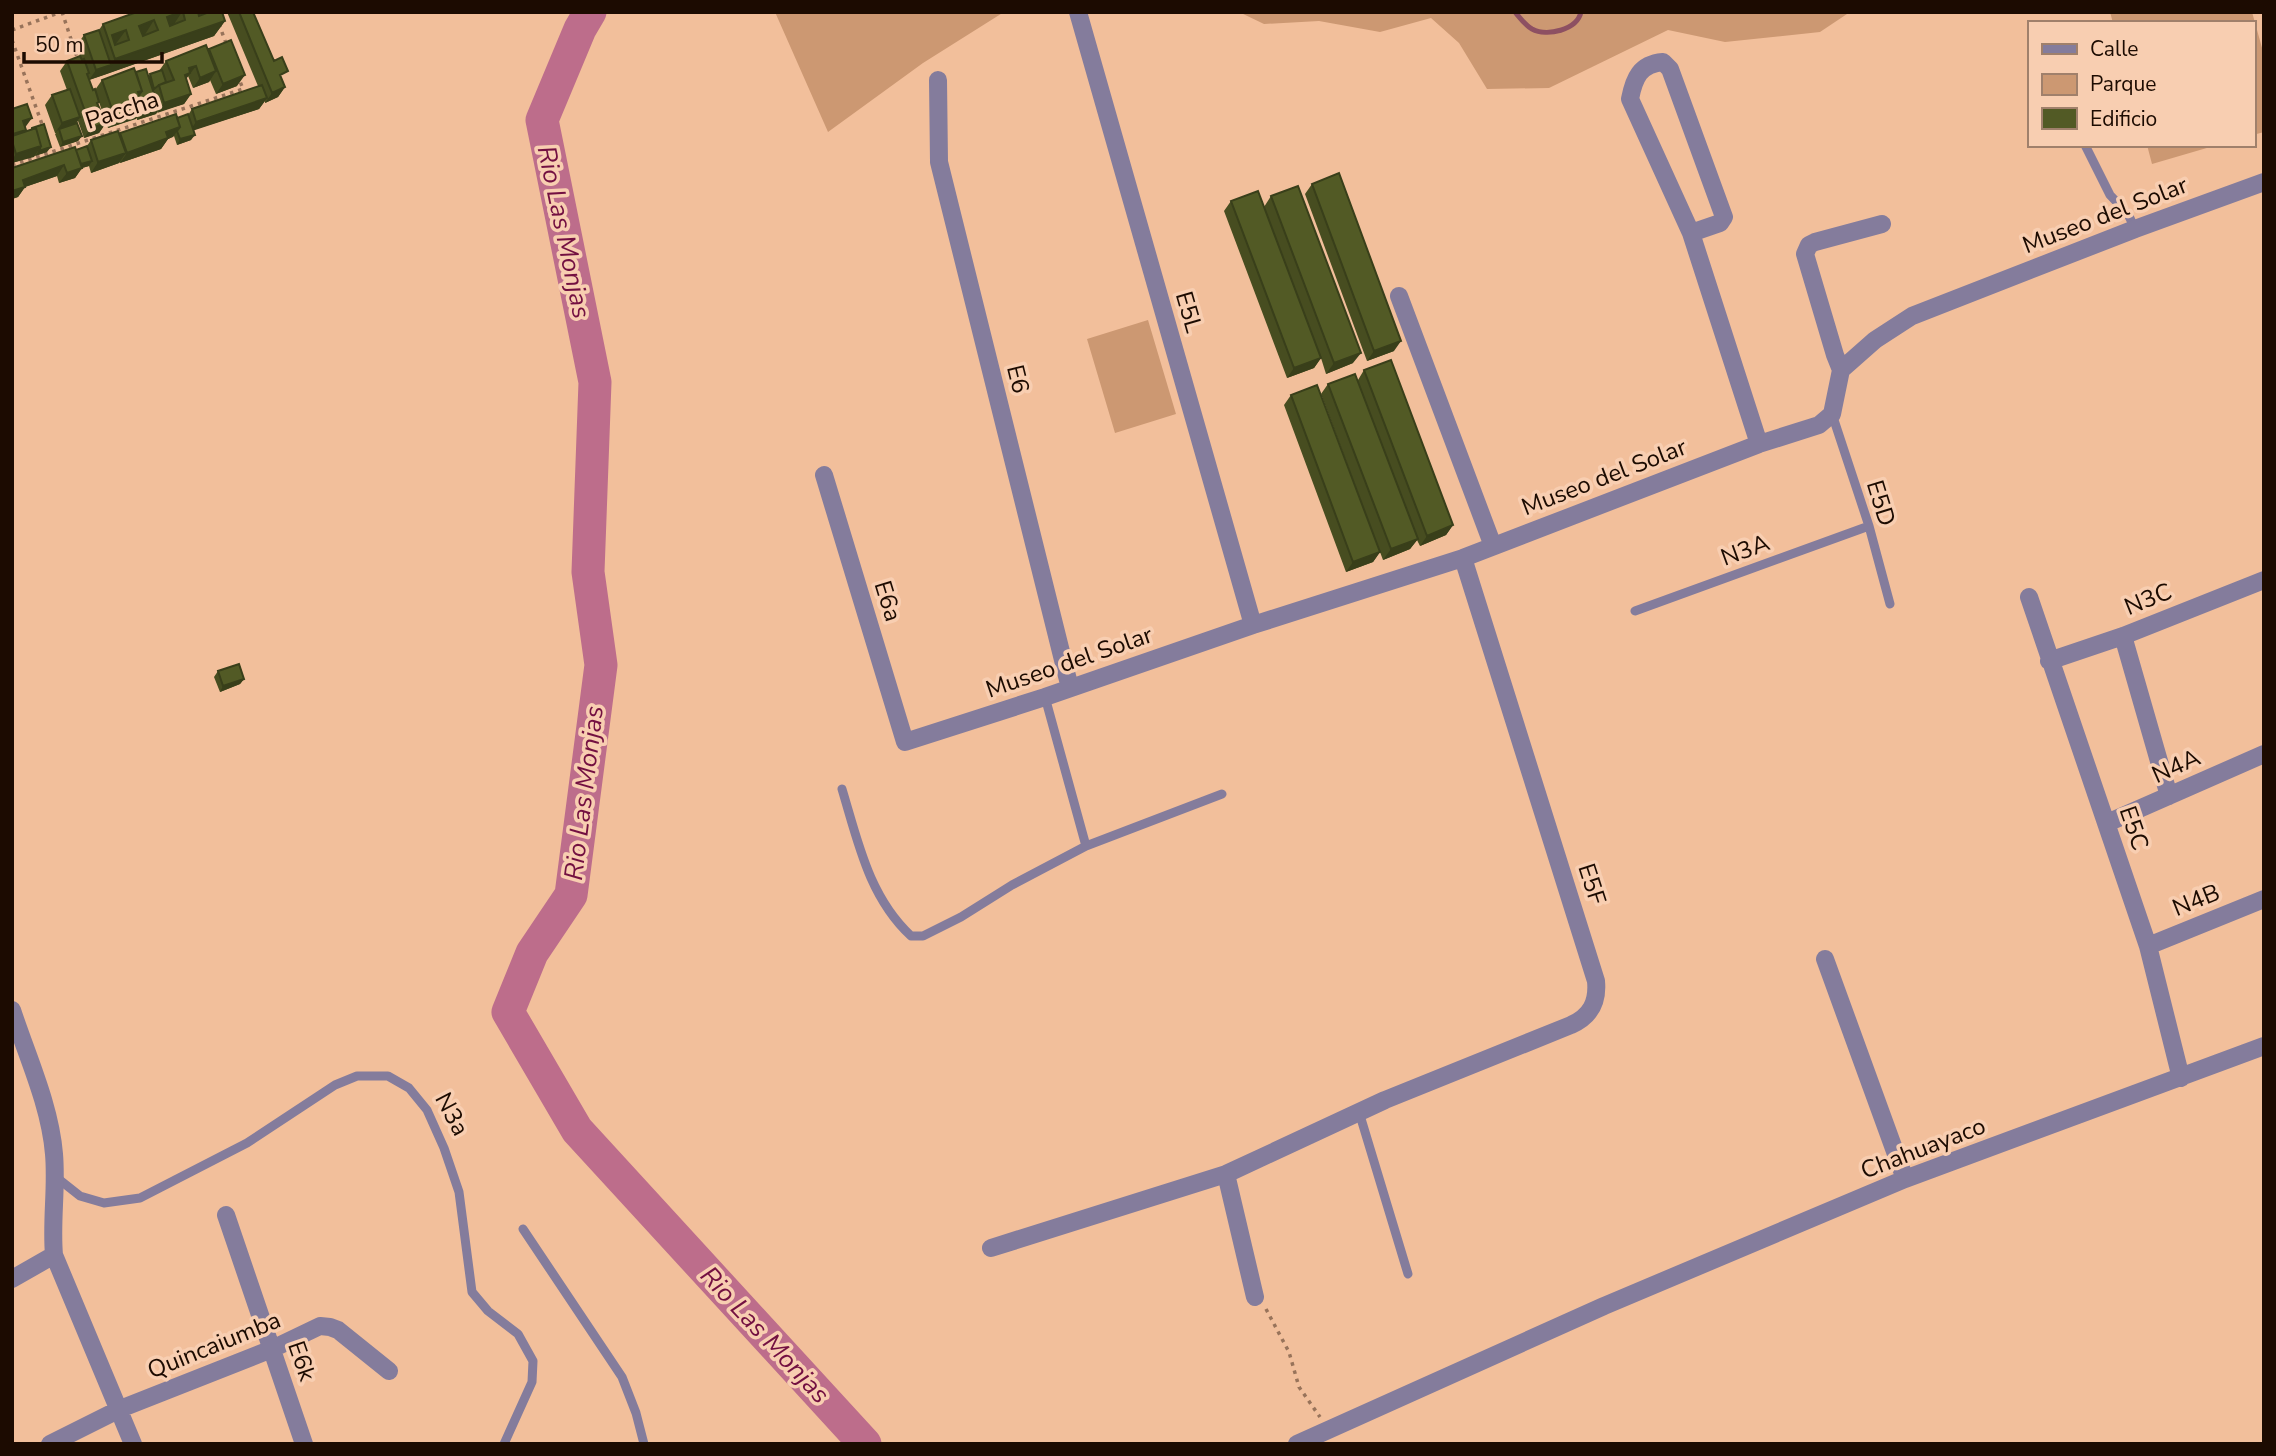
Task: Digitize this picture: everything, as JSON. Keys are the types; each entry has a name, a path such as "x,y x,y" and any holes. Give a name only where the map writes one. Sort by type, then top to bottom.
{"street":[{"name":"E5L","path":"1078,12 1253,625"},
{"path":"1691,233 1720,223 1724,217 1670,69 1663,62 1654,63 1641,71 1633,81 1630,99 1691,233 1759,444"},
{"name":"E6","path":"938,80 939,162 1070,688"},
{"name":"Museo del Solar","path":"1841,370 1875,340 1912,316 2135,229 2264,183"},
{"path":"1832,414 1841,370 1805,254 1809,245 1815,242 1882,224"},
{"path":"1399,296 1493,546"},
{"name":"Museo del Solar","path":"905,742 1253,625 1463,558 1759,444 1819,425 1832,414"},
{"name":"E6a","path":"824,475 905,742"},
{"name":"E5F","path":"991,1248 1226,1174 1385,1100 1581,1020 1595,1003 1597,992 1585,944 1463,558"},
{"name":"N3C","path":"2049,661 2123,636 2264,580"},
{"name":"E5C","path":"2029,597 2148,946 2180,1078"},
{"path":"2123,636 2169,796"},
{"name":"N4A","path":"2107,823 2264,754"},
{"name":"N4B","path":"2148,946 2264,899"},
{"path":"1825,959 1905,1179"},
{"path":"12,1010 50,1126 56,1177 52,1236 54,1255 133,1444"},
{"name":"Chahuayaco","path":"1297,1444 1604,1306 1905,1179 2264,1046"},
{"path":"1226,1174 1255,1297"},
{"name":"E6k","path":"226,1215 304,1444"},
{"path":"12,1279 54,1255"},
{"name":"Quincaiumba","path":"50,1444 120,1409 272,1349 320,1326 338,1331 389,1371"}],"lane":[{"path":"2086,147 2110,195 2128,214 2135,229"},
{"name":"E5D","path":"1832,414 1890,604"},
{"name":"N3A","path":"1634,611 1868,526"},
{"path":"1045,697 1086,846"},
{"path":"842,789 866,871 883,902 911,936 923,936 951,922 1012,885 1086,846 1222,794"},
{"name":"N3a","path":"56,1177 80,1196 104,1203 140,1198 247,1143 335,1086 358,1076 388,1076 409,1088 427,1110 459,1192 472,1292 488,1311 518,1334 533,1360 532,1382 504,1444"},
{"path":"1359,1112 1408,1274"},
{"path":"523,1228 622,1377 644,1444"}],"path":[{"path":"12,30 61,12 78,61"},
{"path":"214,12 229,51"},
{"path":"12,40 43,127"},
{"name":"Paccha","path":"12,165 243,89 238,76"},
{"path":"1255,1297 1278,1329 1289,1352 1299,1387 1310,1405 1320,1417 1341,1424"}],"green space":[{"path":"775,12 1004,12 923,63 828,132"},
{"path":"1239,12 1850,12 1820,32 1725,42 1668,30 1549,88 1487,89 1459,43 1431,18 1380,32 1319,21 1264,24"},
{"path":"2110,12 2252,12 2255,21 2112,21"},
{"path":"2255,23 2264,55 2264,132 2255,134"},
{"path":"2148,147 2210,147 2152,164"},
{"path":"1148,320 1176,414 1115,433 1087,339"}],"building":[{"path":"137,12 180,12 167,17 170,26 185,20 183,12 198,12 199,16 209,12 222,12 225,21 115,59 103,24","holes":["154,20 158,30 143,36 139,26","126,30 129,40 115,45 112,35"]},
{"path":"239,12 253,12 274,61 282,57 288,71 280,75 285,87 272,93"},
{"path":"99,30 111,65 96,70 84,35"},
{"path":"231,40 245,75 223,84 209,49"},
{"path":"206,45 216,71 200,78 196,66 189,68 190,73 185,75 191,94 164,103 159,85 174,80 166,61"},
{"path":"80,56 84,59 106,123 91,128 67,61"},
{"path":"134,68 142,91 138,92 143,108 115,118 102,80"},
{"path":"146,69 159,109 141,115 143,108 139,95 142,91 136,72"},
{"path":"162,70 166,82 154,89 150,74"},
{"path":"262,85 267,98 196,122 192,109"},
{"path":"70,89 80,117 62,123 52,95"},
{"path":"27,104 32,118 23,121 26,130 13,134 12,109"},
{"path":"176,114 180,127 166,132 168,138 127,153 120,133"},
{"path":"188,114 195,135 180,139 177,118"},
{"path":"77,123 82,136 63,142 59,129"},
{"path":"44,124 51,147 39,151 41,146 36,128 32,128"},
{"path":"36,128 41,146 16,154 12,136"},
{"path":"118,131 126,153 98,162 91,140"},
{"path":"87,146 92,161 81,164 76,150"},
{"path":"75,147 82,168 67,173 64,165 23,180 25,187 12,191 12,168"},
{"path":"1339,173 1401,341 1374,351 1312,184"},
{"path":"1298,186 1361,353 1334,363 1271,196"},
{"path":"1258,191 1321,358 1294,368 1231,201"},
{"path":"1391,360 1453,525 1427,536 1364,370"},
{"path":"1355,374 1418,539 1391,549 1328,384"},
{"path":"1317,385 1380,552 1353,562 1291,395"},
{"path":"239,664 244,679 223,686 218,671"}],"waterway":[{"name":"Rio Las Monjas","path":"590,12 580,29 542,120 595,382 588,572 601,665 571,895 532,953 508,1012 577,1130 865,1444"},
{"path":"1515,12 1529,27 1545,32 1568,27 1581,12"}]}
